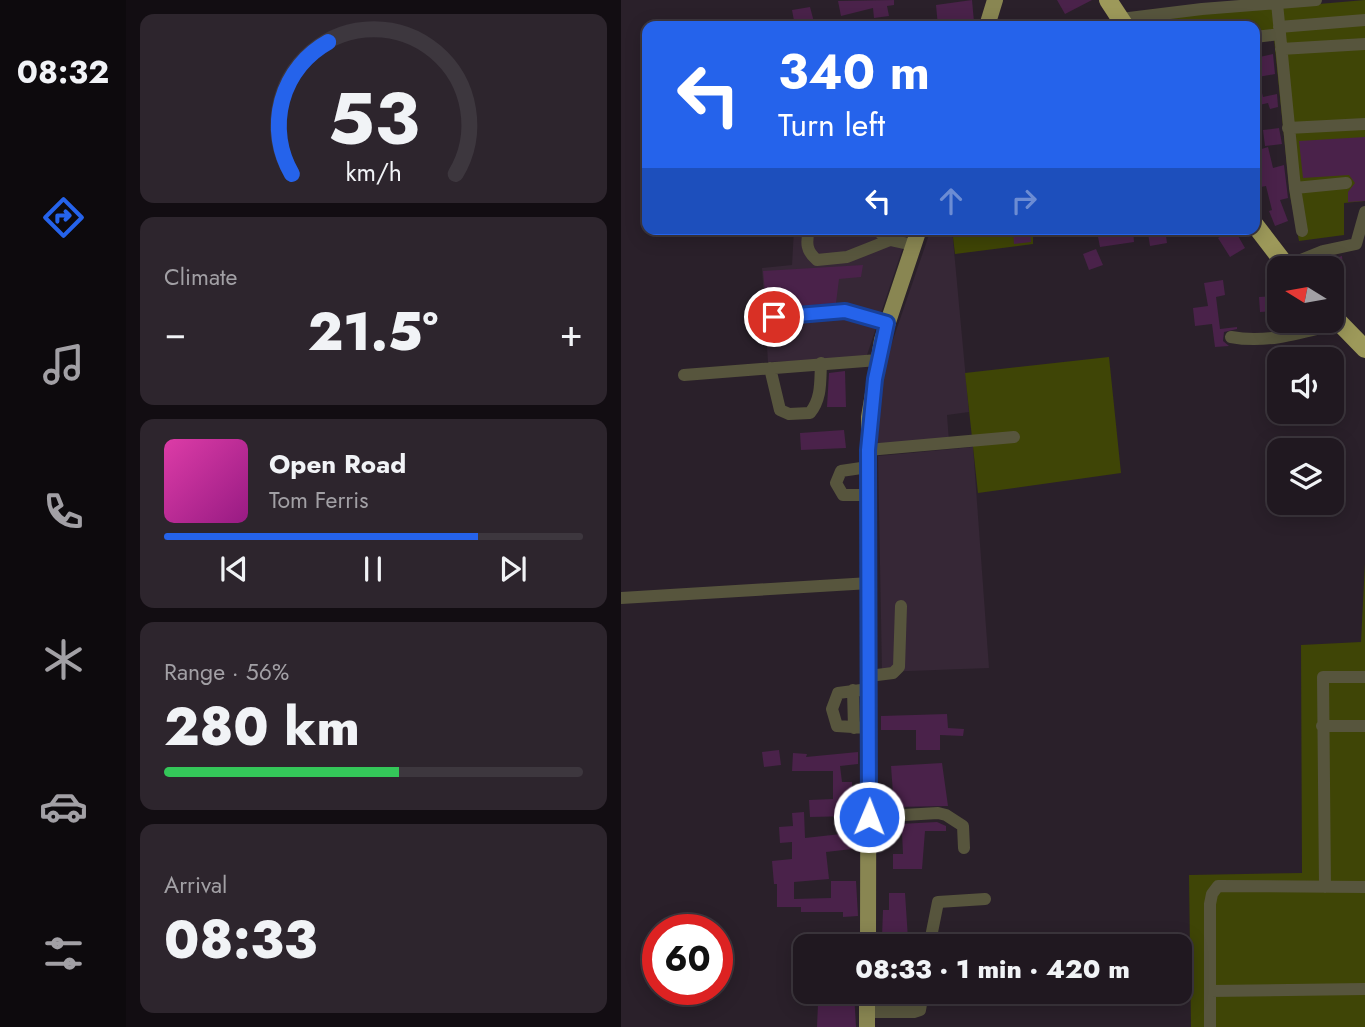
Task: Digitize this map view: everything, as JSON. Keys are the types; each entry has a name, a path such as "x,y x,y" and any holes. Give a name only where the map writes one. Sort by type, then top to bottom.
{"highway":[{"path":"1108,0 1122,21"},
{"path":"1260,232 1279,256"},
{"path":"1344,327 1364,348"}],"main road":[{"path":"989,21 995,0"},
{"path":"868,934 869,817 861,728 870,583 868,450 878,360 887,323 916,237"}],"street":[{"path":"1138,21 1316,0"},
{"path":"1277,3 1288,128 1302,231"},
{"path":"1260,36 1280,30 1365,20"},
{"path":"1281,49 1365,44"},
{"path":"1288,128 1365,124"},
{"path":"1295,188 1346,183"},
{"path":"1312,256 1323,251 1360,244 1365,212"},
{"path":"808,235 806,243 809,253 818,260 847,257 890,240 916,237"},
{"path":"883,235 890,240"},
{"path":"774,317 845,311 887,323"},
{"path":"1231,337 1257,340 1293,333"},
{"path":"684,375 878,360"},
{"path":"770,368 780,410 789,414 810,413 817,404 820,393 821,363"},
{"path":"868,450 1014,437"},
{"path":"868,467 841,471 836,484 843,495 868,495"},
{"path":"621,597 870,583"},
{"path":"861,728 837,726 832,709 838,693 893,673 899,667 901,606"},
{"path":"1325,887 1323,677 1365,677"},
{"path":"1322,726 1365,726"},
{"path":"869,817 946,814 963,826 964,848"},
{"path":"1211,1027 1210,904 1212,894 1218,886 1365,887"},
{"path":"932,934 938,902 985,899"},
{"path":"1210,991 1365,989"},
{"path":"867,1019 914,1012 920,1010 921,1004"}],"shaded area":[{"path":"794,235 907,235 866,358 768,362 762,268 792,265"},
{"path":"929,235 953,235 969,412 947,415 949,442 878,446 878,409 886,360"},
{"path":"973,447 989,668 882,672 878,456"}],"green space":[{"path":"1365,0 1365,201 1344,203 1344,235 1299,241 1290,195 1274,39 1260,40 1260,21 1136,20"},
{"path":"953,235 1033,235 1033,244 955,254"},
{"path":"1109,357 1121,473 978,493 965,373"},
{"path":"1365,563 1365,1027 1191,1027 1192,934 1190,934 1189,875 1302,873 1301,645 1361,642"}],"building":[{"path":"894,0 894,5 887,6 889,16 874,18 873,8 841,16 838,1"},
{"path":"972,0 974,21 938,21 936,5"},
{"path":"1057,0 1092,0 1065,14"},
{"path":"810,7 814,21 794,21 792,10"},
{"path":"1273,54 1275,74 1260,77 1260,57"},
{"path":"1260,85 1263,97 1277,94 1278,107 1270,109 1268,103 1260,105"},
{"path":"1279,128 1282,144 1265,146 1263,130"},
{"path":"1365,137 1365,201 1348,202 1348,192 1355,183 1349,175 1303,178 1299,141"},
{"path":"1268,147 1273,168 1284,165 1288,198 1280,200 1288,221 1275,226 1269,211 1272,210 1266,186 1260,187 1260,149"},
{"path":"1013,235 1030,235 1031,242 1014,244"},
{"path":"1098,235 1133,235 1134,242 1100,247"},
{"path":"1148,235 1166,235 1167,243 1150,246"},
{"path":"1223,235 1237,235 1245,248 1230,257 1218,238"},
{"path":"1096,249 1103,265 1089,270 1083,254"},
{"path":"863,265 861,277 839,279 836,303 774,308 767,313 763,271"},
{"path":"1223,280 1225,295 1216,297 1220,329 1237,329 1224,332 1223,341 1229,346 1215,347 1212,324 1195,326 1193,308 1208,306 1204,283"},
{"path":"1259,297 1267,297 1267,312 1260,312"},
{"path":"845,371 846,407 827,407 829,373"},
{"path":"844,430 846,448 801,450 800,433"},
{"path":"947,714 948,728 964,729 963,736 940,735 940,750 916,750 916,730 881,730 881,716"},
{"path":"779,750 781,765 764,767 762,752"},
{"path":"858,752 858,764 840,766 842,782 852,782 852,816 810,817 809,800 833,799 833,771 792,771 793,753 807,754 806,757"},
{"path":"942,763 948,806 894,807 891,766"},
{"path":"804,812 805,838 850,833 852,849 826,852 829,879 794,882 794,899 831,898 831,881 856,881 858,916 843,917 843,912 801,912 801,907 777,907 777,884 774,884 772,861 792,859 792,842 780,843 779,827 793,826 792,813"},
{"path":"937,822 946,826 946,831 925,831 922,869 893,869 893,854 903,854 902,832 882,833 881,825"},
{"path":"889,893 905,893 908,934 882,934 883,910 889,910"},
{"path":"818,1004 855,1004 856,1027 817,1027"}],"route":[{"path":"774,317 845,311 887,323 869,417 869,817"}]}
